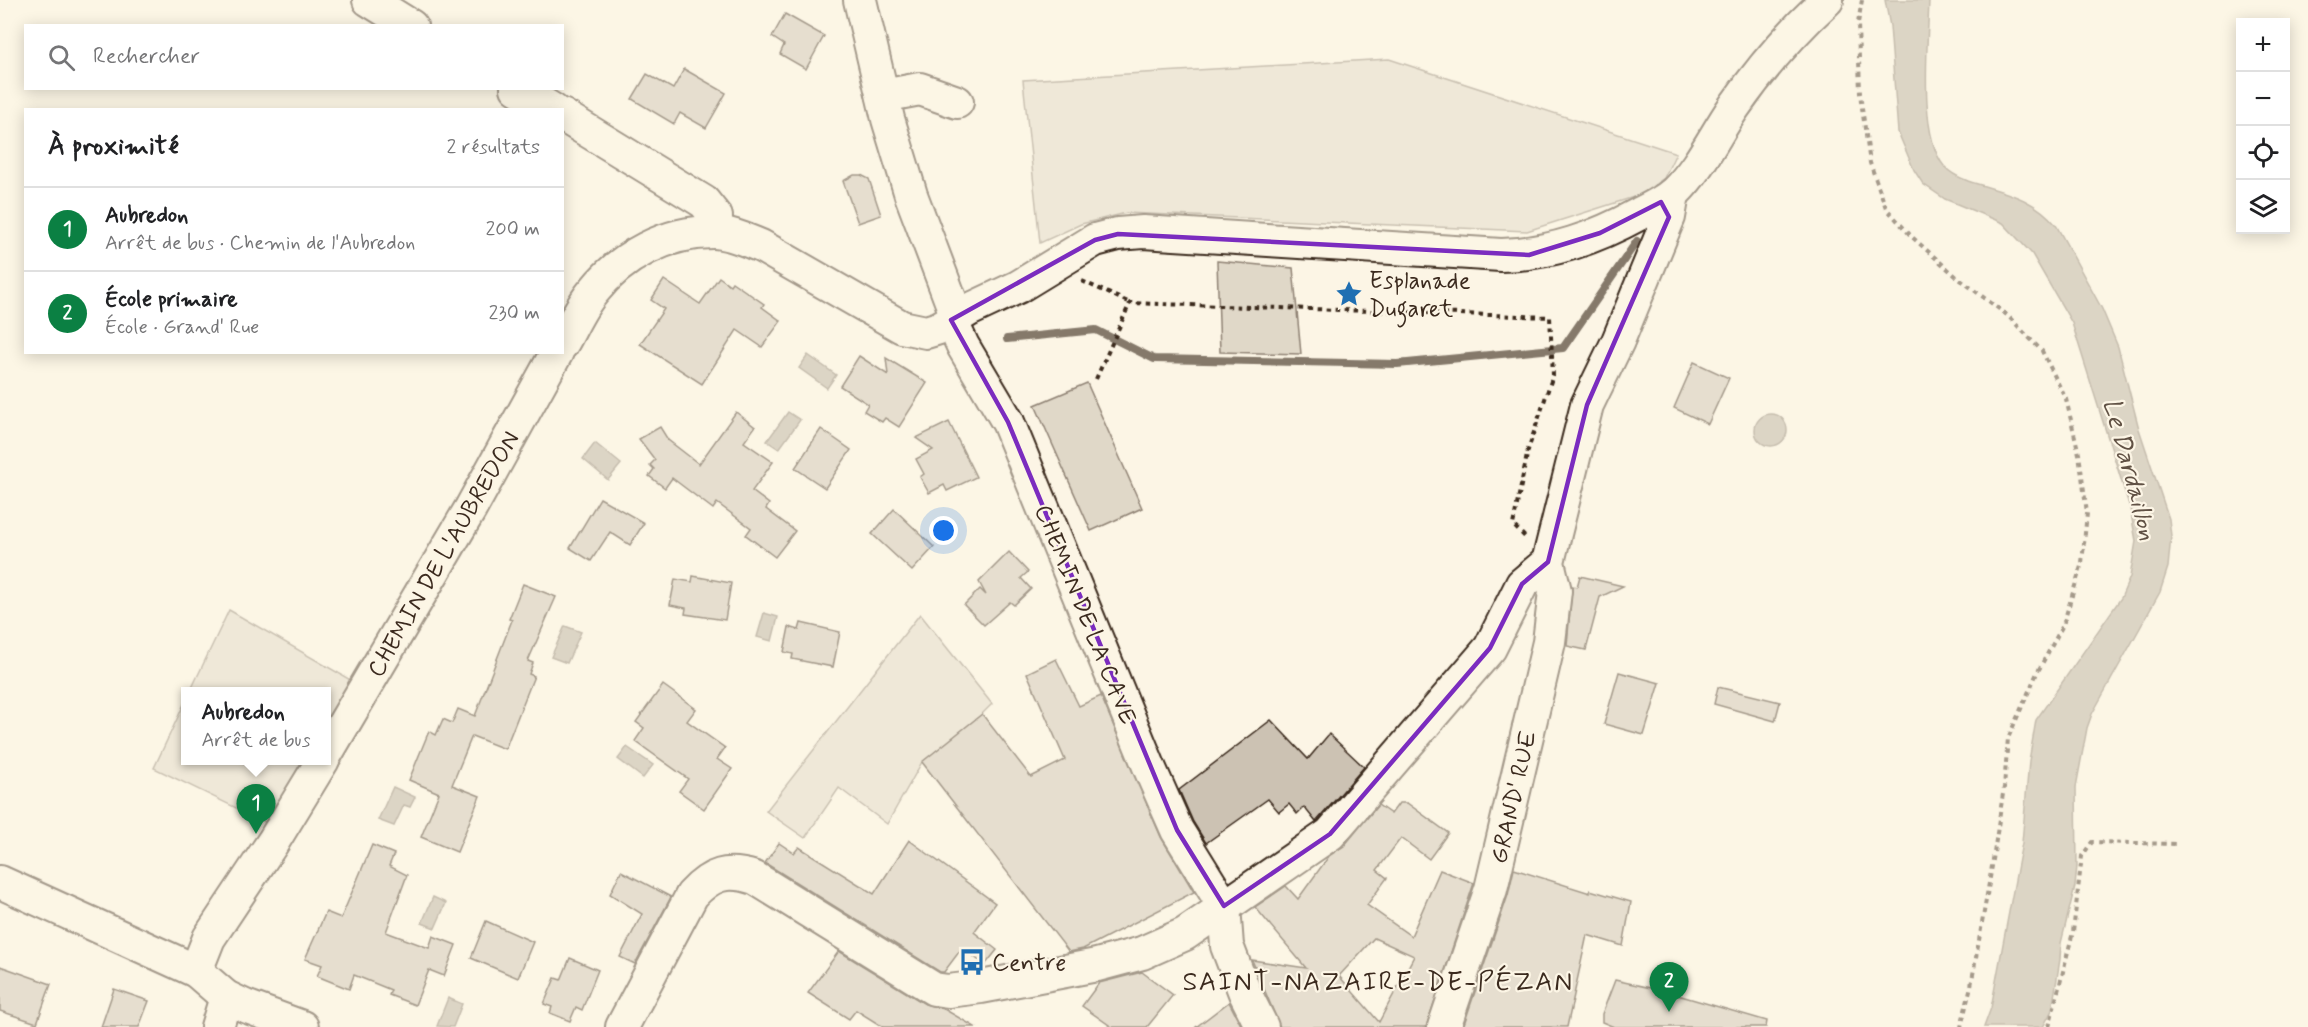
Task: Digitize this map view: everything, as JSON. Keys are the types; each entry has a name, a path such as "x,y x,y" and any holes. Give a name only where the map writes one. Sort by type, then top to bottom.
{"street":[{"path":"369,0 408,24"},
{"name":"CHEMIN DE LA CAVE","path":"860,0 882,96 911,195 963,346 1008,422 1150,770 1177,830 1224,906"},
{"path":"622,1027 692,895 703,883 721,874 738,872 755,878 934,989 948,991 1097,965 1142,953 1185,934 1330,834 1490,648 1522,584 1548,562 1587,405 1618,341 1668,204 1691,175 1733,108 1761,71 1827,0"},
{"path":"882,96 920,89 957,102"},
{"path":"520,90 549,108"},
{"path":"564,117 704,202 716,217 715,232"},
{"path":"564,341 592,293 611,272 636,254 660,241 688,234 715,232 739,237 761,246 902,327 926,332 939,328 1018,287 1095,240 1118,234 1143,232 1529,255 1578,242 1668,204"},
{"name":"CHEMIN DE L'AUBREDON","path":"331,747 471,508 556,354"},
{"name":"GRAND' RUE","path":"1444,1027 1491,889 1546,654 1555,591 1548,562"},
{"path":"196,971 210,938 320,765"},
{"path":"0,882 196,971 226,997 302,1027"},
{"path":"1224,906 1227,946 1245,993 1262,1027"},
{"path":"217,1027 226,997"}],"path":[{"path":"1862,0 1858,23 1860,93 1870,163 1886,208 1912,237 1958,278 2007,315 2042,351 2066,399 2079,454 2087,513 2082,563 2063,626 2037,673 2008,738 2004,787 1992,866 1971,986 1961,1027"},
{"path":"1079,279 1130,303 1550,317 1553,375 1528,450 1513,525 1548,562"},
{"path":"1096,379 1130,303"},
{"path":"2049,1027 2073,932 2082,856 2092,842 2176,844"}],"highlighted area":[{"path":"1661,202 1669,217 1587,405 1548,562 1522,584 1490,648 1330,834 1224,906 1177,830 1008,422 951,320 1095,240 1118,234 1529,255 1600,233"}],"shaded area":[{"path":"1389,59 1676,153 1664,178 1640,195 1527,231 1126,213 1081,224 1040,243 1023,80"},
{"path":"1217,261 1293,268 1301,354 1220,352"},
{"path":"1087,383 1142,508 1091,531 1035,405"},
{"path":"229,610 354,682 331,722 331,687 192,687"},
{"path":"920,614 992,704 922,762 887,824 839,788 805,838 766,811"},
{"path":"181,711 181,765 303,765 265,822 154,768"}],"water":[{"name":"Le Dardaillon","path":"1885,0 1929,0 1926,62 1928,111 1936,152 1944,166 1965,180 2026,201 2047,215 2056,225 2102,309 2118,347 2139,429 2169,519 2171,536 2168,567 2160,592 2092,714 2087,728 2076,787 2075,886 2061,943 2052,1010 2043,1027 1984,1027 1991,1008 2022,843 2029,761 2036,720 2121,598 2130,577 2136,541 2130,508 2072,323 2032,254 2003,223 1945,199 1923,184 1914,170 1898,132 1890,26"},
{"path":"808,355 836,375 827,388 799,368"},
{"path":"788,412 800,420 779,449 767,441"},
{"path":"1771,414 1782,419 1787,430 1782,441 1771,446 1760,441 1755,430 1760,419"},
{"path":"595,443 621,464 608,480 583,459"},
{"path":"764,613 778,617 772,641 757,637"},
{"path":"565,626 581,632 567,663 551,657"},
{"path":"627,747 653,765 643,778 618,759"},
{"path":"393,787 415,797 410,807 404,805 394,826 378,820"},
{"path":"433,897 446,903 435,928 422,923"},
{"path":"448,998 462,1004 453,1027 437,1026"}],"building":[{"path":"785,14 824,36 806,69 780,54 784,45 772,37"},
{"path":"684,69 726,93 706,128 680,113 674,124 632,99 647,74 673,89"},
{"path":"854,175 861,175 869,179 881,215 858,223 843,181"},
{"path":"719,277 730,285 732,282 764,304 762,307 781,321 762,347 737,330 702,384 640,344 664,309 651,300 664,280 700,304"},
{"path":"859,356 888,375 886,358 927,383 899,427 885,418 882,422 864,411 868,404 840,386"},
{"path":"1694,362 1729,378 1708,424 1674,408"},
{"path":"736,412 755,427 744,442 773,462 752,491 769,504 766,509 795,531 775,557 746,535 751,528 717,503 713,509 672,478 665,488 649,476 654,469 650,465 655,460 639,439 660,427 668,440 699,464"},
{"path":"949,422 976,477 947,491 944,485 929,493 920,477 924,474 916,459 933,450 916,438"},
{"path":"821,429 851,450 825,488 795,468"},
{"path":"600,498 644,523 630,545 610,532 591,561 570,548"},
{"path":"894,509 934,547 912,571 872,534"},
{"path":"1009,552 1028,572 1021,578 1031,589 1014,605 1010,602 984,625 964,605 980,589 986,595 979,582"},
{"path":"693,576 731,583 725,620 685,614 686,608 670,605 675,579 692,582"},
{"path":"1580,576 1623,586 1600,597 1586,650 1567,646 1572,586 1577,587"},
{"path":"523,584 556,597 528,661 533,663 529,674 534,676 505,749 472,736 452,785 480,796 457,852 421,837 439,793 409,780 429,731 436,735 443,719 452,723 458,709 475,716 512,620 509,619"},
{"path":"801,623 840,632 833,667 792,659 793,654 784,652 789,627 799,630"},
{"path":"1056,659 1079,706 1101,696 1161,837 1194,892 1083,949 1069,952 922,762 982,714 1031,777 1065,760 1027,673"},
{"path":"1619,672 1660,683 1644,735 1604,724"},
{"path":"663,685 696,709 687,721 725,748 717,759 732,769 704,809 679,791 688,779 635,741 644,728 636,722"},
{"path":"1718,687 1780,702 1775,721 1714,704"},
{"path":"1271,720 1308,759 1329,734 1364,767 1316,822 1304,807 1297,814 1289,804 1279,812 1268,799 1206,843 1193,822 1179,790"},
{"path":"1399,803 1407,803 1448,833 1429,859 1401,838 1377,870 1387,878 1367,905 1411,936 1440,870 1474,883 1426,1027 1280,1027 1252,960 1306,968 1255,907 1286,886 1298,899 1329,856 1344,846 1378,805 1391,814","holes":["1374,938 1414,956 1379,1022 1339,976"]},
{"path":"909,840 995,903 974,932 997,950 985,965 962,948 944,972 940,972 765,863 779,843 794,853 799,847 874,894"},
{"path":"372,845 394,854 389,866 407,875 386,932 429,948 433,936 456,945 444,976 429,970 415,1005 389,995 391,990 354,975 349,989 317,976 322,965 305,959 326,912 341,918"},
{"path":"1514,869 1590,893 1590,890 1631,902 1623,946 1587,935 1567,1027 1463,1027 1508,895"},
{"path":"621,871 671,897 635,964 620,957 642,914 610,894"},
{"path":"486,921 533,942 518,978 471,958"},
{"path":"839,951 925,1004 944,1009 975,1027 883,1027 856,1010 849,1019 808,993"},
{"path":"570,958 598,970 582,1010 576,1007 570,1021 550,1013 552,1007 544,1004 555,978 561,980"},
{"path":"0,966 51,984 37,1023 0,1011"},
{"path":"1142,972 1173,995 1147,1027 1112,1027 1082,1006 1099,983"},
{"path":"1615,980 1664,991 1767,1021 1766,1027 1614,1027 1602,1022 1602,1014"},
{"path":"114,989 149,1001 139,1027 101,1027"},
{"path":"1229,1002 1242,1027 1196,1027"}],"waterway":[{"path":"1007,339 1096,330 1154,359 1397,364 1563,348 1637,241"}],"place":[{"name":"Esplanade Dugaret","path":"1349,294"},
{"name":"Aubredon","path":"256,834"},
{"name":"Centre","path":"972,962"},
{"name":"École primaire","path":"1669,1012"}],"district":[{"name":"SAINT-NAZAIRE-DE-PÉZAN","path":"1378,981"}]}
